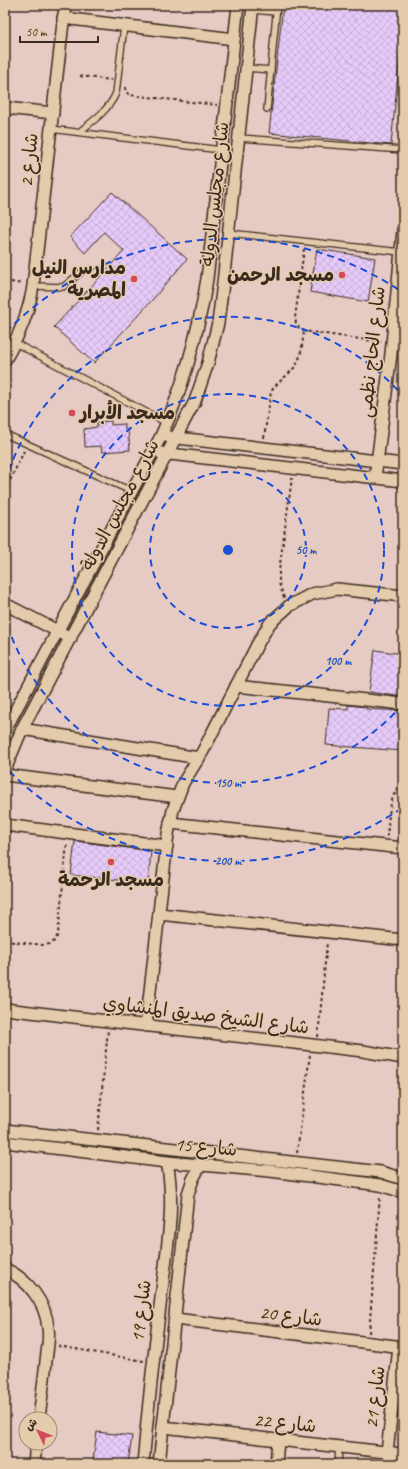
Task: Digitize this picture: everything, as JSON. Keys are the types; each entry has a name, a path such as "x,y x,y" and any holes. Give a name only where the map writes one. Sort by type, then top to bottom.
{"street":[{"name":"شارع 2","path":"5,360 24,325 30,306 65,5"},
{"name":"شارع مجلس الدولة","path":"6,727 161,436 181,388 201,316 207,279 238,5"},
{"name":"شارع مجلس الدولة","path":"5,770 22,729 195,401 208,363 218,323 229,233 252,7"},
{"path":"63,18 234,38"},
{"path":"5,108 53,113"},
{"path":"219,169 235,171"},
{"name":"شارع الحاج نظمى","path":"375,478 392,348 403,230"},
{"path":"392,348 403,355"},
{"path":"161,436 403,464"},
{"path":"152,452 403,481"},
{"path":"146,1026 166,846 170,822 177,797 183,783 207,744 257,644 270,623 289,606 312,594 337,589 403,596"},
{"path":"5,604 71,638"},
{"path":"236,686 403,704"},
{"path":"22,729 199,758"},
{"path":"5,775 177,797"},
{"path":"170,822 403,848"},
{"path":"5,825 166,846"},
{"path":"159,914 403,940"},
{"name":"شارع الشيخ صديق المنشاوي","path":"5,1009 403,1058"},
{"name":"شارع 15","path":"5,1130 97,1141 270,1166 380,1185 403,1192"},
{"name":"شارع 15","path":"5,1142 166,1162 270,1166 296,1162 380,1172 403,1179"},
{"name":"شارع 19","path":"143,1464 171,1209 170,1177 166,1162"},
{"name":"شارع 19","path":"159,1464 188,1194 193,1179 201,1164"},
{"path":"5,1269 23,1280 35,1293 44,1310 48,1328 48,1345 40,1411"},
{"name":"شارع 20","path":"175,1319 401,1347"},
{"name":"شارع 21","path":"387,1452 401,1347"},
{"path":"152,1374 169,1375"},
{"name":"شارع 22","path":"163,1427 403,1454"},
{"path":"276,1464 278,1440"},
{"path":"34,1464 35,1451"}],"lane":[{"path":"267,109 277,5"},
{"path":"252,7 276,12"},
{"path":"79,132 114,100 118,81 124,26"},
{"path":"246,68 270,70"},
{"path":"51,129 222,150"},
{"path":"239,138 403,150"},
{"path":"229,233 402,252"},
{"path":"33,286 63,287 80,273"},
{"path":"15,343 167,423"},
{"path":"5,434 132,491"},
{"path":"338,1464 339,1447"}],"path":[{"path":"80,76 118,81"},
{"path":"126,82 126,92 130,95 226,106"},
{"path":"306,241 294,318 299,328 304,331 392,348"},
{"path":"5,280 33,286"},
{"path":"263,448 271,392 275,385 296,365 299,360 304,331"},
{"path":"5,491 28,445"},
{"path":"289,606 282,595 279,583 279,571 293,468"},
{"path":"386,846 392,799 395,792 403,782"},
{"path":"5,940 44,945 55,941 58,934 68,833"},
{"path":"296,1162 314,1046 328,932"},
{"path":"97,1141 108,1021"},
{"path":"368,1344 380,1185"},
{"path":"48,1345 153,1362"}],"building":[{"path":"283,5 403,5 403,25 391,145 269,133"},
{"name":"مدارس النيل المصرية","path":"112,192 187,259 153,299 94,363 54,327 124,251 104,232 85,253 70,237"},
{"name":"مسجد الرحمن","path":"317,249 375,258 368,302 310,292"},
{"name":"مسجد الأبرار","path":"111,421 111,425 125,424 125,430 128,430 130,450 102,452 101,446 85,447 84,429 97,427 97,422"},
{"path":"375,650 403,654 403,697 369,692"},
{"path":"348,705 366,707 366,709 403,711 403,751 326,745 329,708 348,709"},
{"name":"مسجد الرحمة","path":"75,841 151,851 148,883 71,875"},
{"path":"97,1432 132,1436 128,1464 93,1461"}],"place":[{"name":"مسجد الرحمن","path":"342,275"},
{"name":"مدارس النيل المصرية","path":"134,279"},
{"name":"مسجد الأبرار","path":"72,413"},
{"name":"مسجد الرحمة","path":"111,862"}]}
